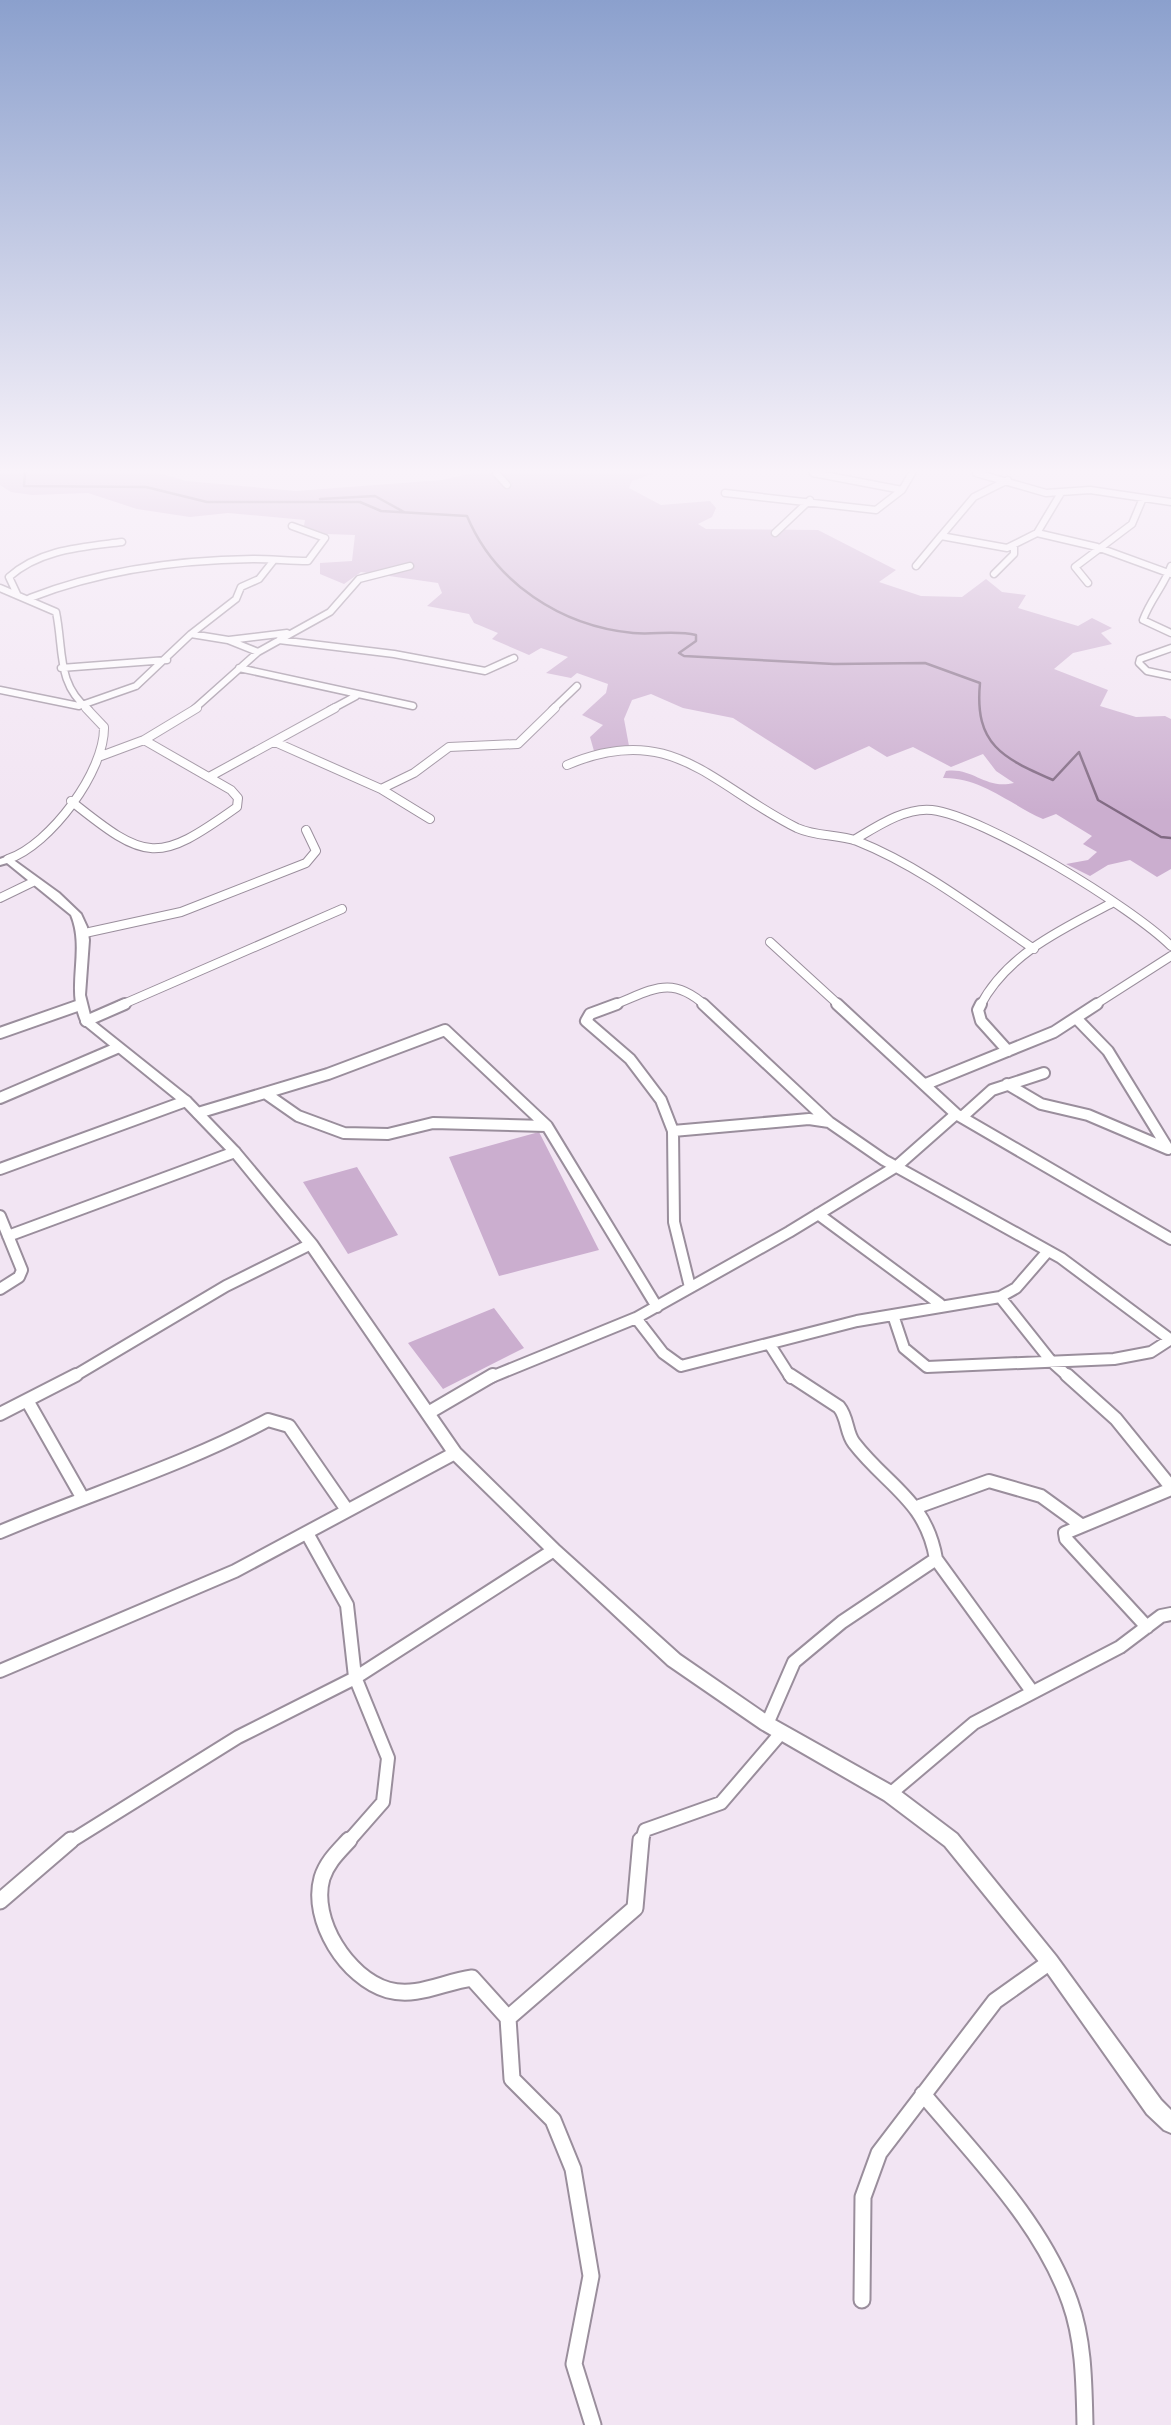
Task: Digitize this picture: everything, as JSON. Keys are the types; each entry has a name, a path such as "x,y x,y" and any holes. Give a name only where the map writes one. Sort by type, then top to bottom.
{"street":[{"path":"13,586 16,594"},
{"path":"30,598 59,586"},
{"path":"0,690 79,706 136,686 190,634 236,599 243,586"},
{"path":"101,756 144,740 196,708 258,652 330,612 353,586"},
{"path":"1164,586 1149,603 1142,620 1171,633"},
{"path":"0,588 56,612 61,668 79,706 104,727 101,756 45,837 26,853 4,860"},
{"path":"228,640 292,632"},
{"path":"190,634 228,640 258,652"},
{"path":"278,640 394,654 485,671 514,658"},
{"path":"1171,648 1140,659 1139,663 1148,671 1171,676"},
{"path":"61,668 167,660"},
{"path":"239,668 413,706"},
{"path":"381,789 414,773 448,748 518,744 577,686"},
{"path":"209,777 356,696"},
{"path":"71,801 134,849 160,852 188,840 237,807 236,794 144,740"},
{"path":"275,742 381,789 430,820"},
{"path":"567,765 596,752 664,750 796,827 817,836 854,840 939,885 1034,949"},
{"path":"854,840 921,810 952,814 1022,847 1152,927 1171,946"},
{"path":"85,933 181,912 306,863 316,851 306,830"},
{"path":"4,860 74,910 85,933 78,1006 86,1021 192,1107 235,1152 310,1244 454,1453 674,1660 774,1729 890,1794 950,1840 1050,1962 1154,2107 1171,2124"},
{"path":"0,898 33,882"},
{"path":"1008,1051 982,1021 978,1010 996,978 1034,949 1112,903"},
{"path":"86,1021 342,908"},
{"path":"770,942 959,1115 1171,1239"},
{"path":"926,1084 1054,1032 1171,956"},
{"path":"690,1287 674,1222 673,1131 662,1100 640,1072 586,1021 602,1008 674,984 688,990 829,1122 897,1166 1073,1266 1171,1340 1134,1357 926,1367 904,1348 894,1315"},
{"path":"0,1032 78,1006"},
{"path":"1076,1018 1108,1051 1170,1150"},
{"path":"0,1169 192,1107 265,1093 445,1030 547,1126 657,1306"},
{"path":"0,1098 117,1048"},
{"path":"428,1412 493,1375 636,1318 897,1166 976,1100 1008,1084 1044,1073"},
{"path":"1008,1084 1040,1104 1088,1115 1170,1150"},
{"path":"265,1093 298,1116 344,1133 388,1134 433,1123 547,1126"},
{"path":"673,1131 809,1118 829,1122"},
{"path":"8,1236 235,1152"},
{"path":"818,1214 940,1304"},
{"path":"0,1216 22,1270 19,1277 0,1289"},
{"path":"0,1414 28,1402 226,1286 310,1244"},
{"path":"636,1318 663,1353 681,1366 940,1304 1000,1297 1016,1288 1048,1251"},
{"path":"1000,1297 1051,1361 1116,1420 1171,1488 1066,1533 1066,1539 1147,1626"},
{"path":"770,1345 793,1380 839,1407 845,1414 851,1440 918,1507 932,1536 936,1559 1031,1690"},
{"path":"28,1402 82,1496"},
{"path":"0,1532 82,1496 204,1454 250,1427 278,1420 289,1426 347,1510"},
{"path":"0,1671 235,1571 454,1453"},
{"path":"918,1507 988,1481 1041,1496 1081,1526"},
{"path":"308,1535 344,1594 356,1678 383,1732 388,1752 387,1792 380,1806 328,1864 320,1881 321,1908 334,1944 356,1971 379,1987 404,1994 472,1978 508,2018 512,2079 554,2120 573,2169 591,2276 574,2364 593,2425"},
{"path":"0,1900 80,1833 238,1737 356,1678 554,1550"},
{"path":"508,2018 635,1908 644,1886 639,1841 645,1830 721,1803 774,1729 794,1662 842,1622 936,1559"},
{"path":"890,1794 974,1723 1120,1647 1171,1614"},
{"path":"862,2300 864,2198 879,2153 995,2001 1050,1962"},
{"path":"924,2094 1016,2211 1070,2301 1080,2349 1085,2425"}],"shaded area":[{"path":"439,586 891,586 921,596 962,597 976,586 995,586 1002,592 1026,595 1018,608 1078,626 1092,618 1112,628 1101,633 1112,644 1073,653 1054,669 1108,690 1100,706 1136,717 1171,719 1171,869 1157,877 1130,860 1108,865 1090,876 1066,864 1088,860 1097,852 1083,844 1092,836 1056,814 1043,819 983,787 943,778 946,771 955,771 995,784 1014,783 996,771 983,754 951,767 913,747 887,757 869,746 815,770 733,718 683,708 651,694 632,700 624,719 629,746 594,751 590,737 603,725 582,715 606,693 608,684 577,673 571,678 546,673 568,657 541,648 529,655 492,639 498,633 474,623 469,614 427,606 442,593"},
{"path":"539,1132 599,1250 499,1276 449,1157"},
{"path":"357,1167 398,1235 348,1254 303,1182"},
{"path":"494,1308 524,1348 443,1389 408,1343"}],"waterway":[{"path":"520,586 556,611 606,629 696,635 696,641 679,653 684,656 834,664 925,663 980,683 982,721 987,735 1006,756 1053,780 1079,752 1098,800 1161,837 1171,838"}]}
